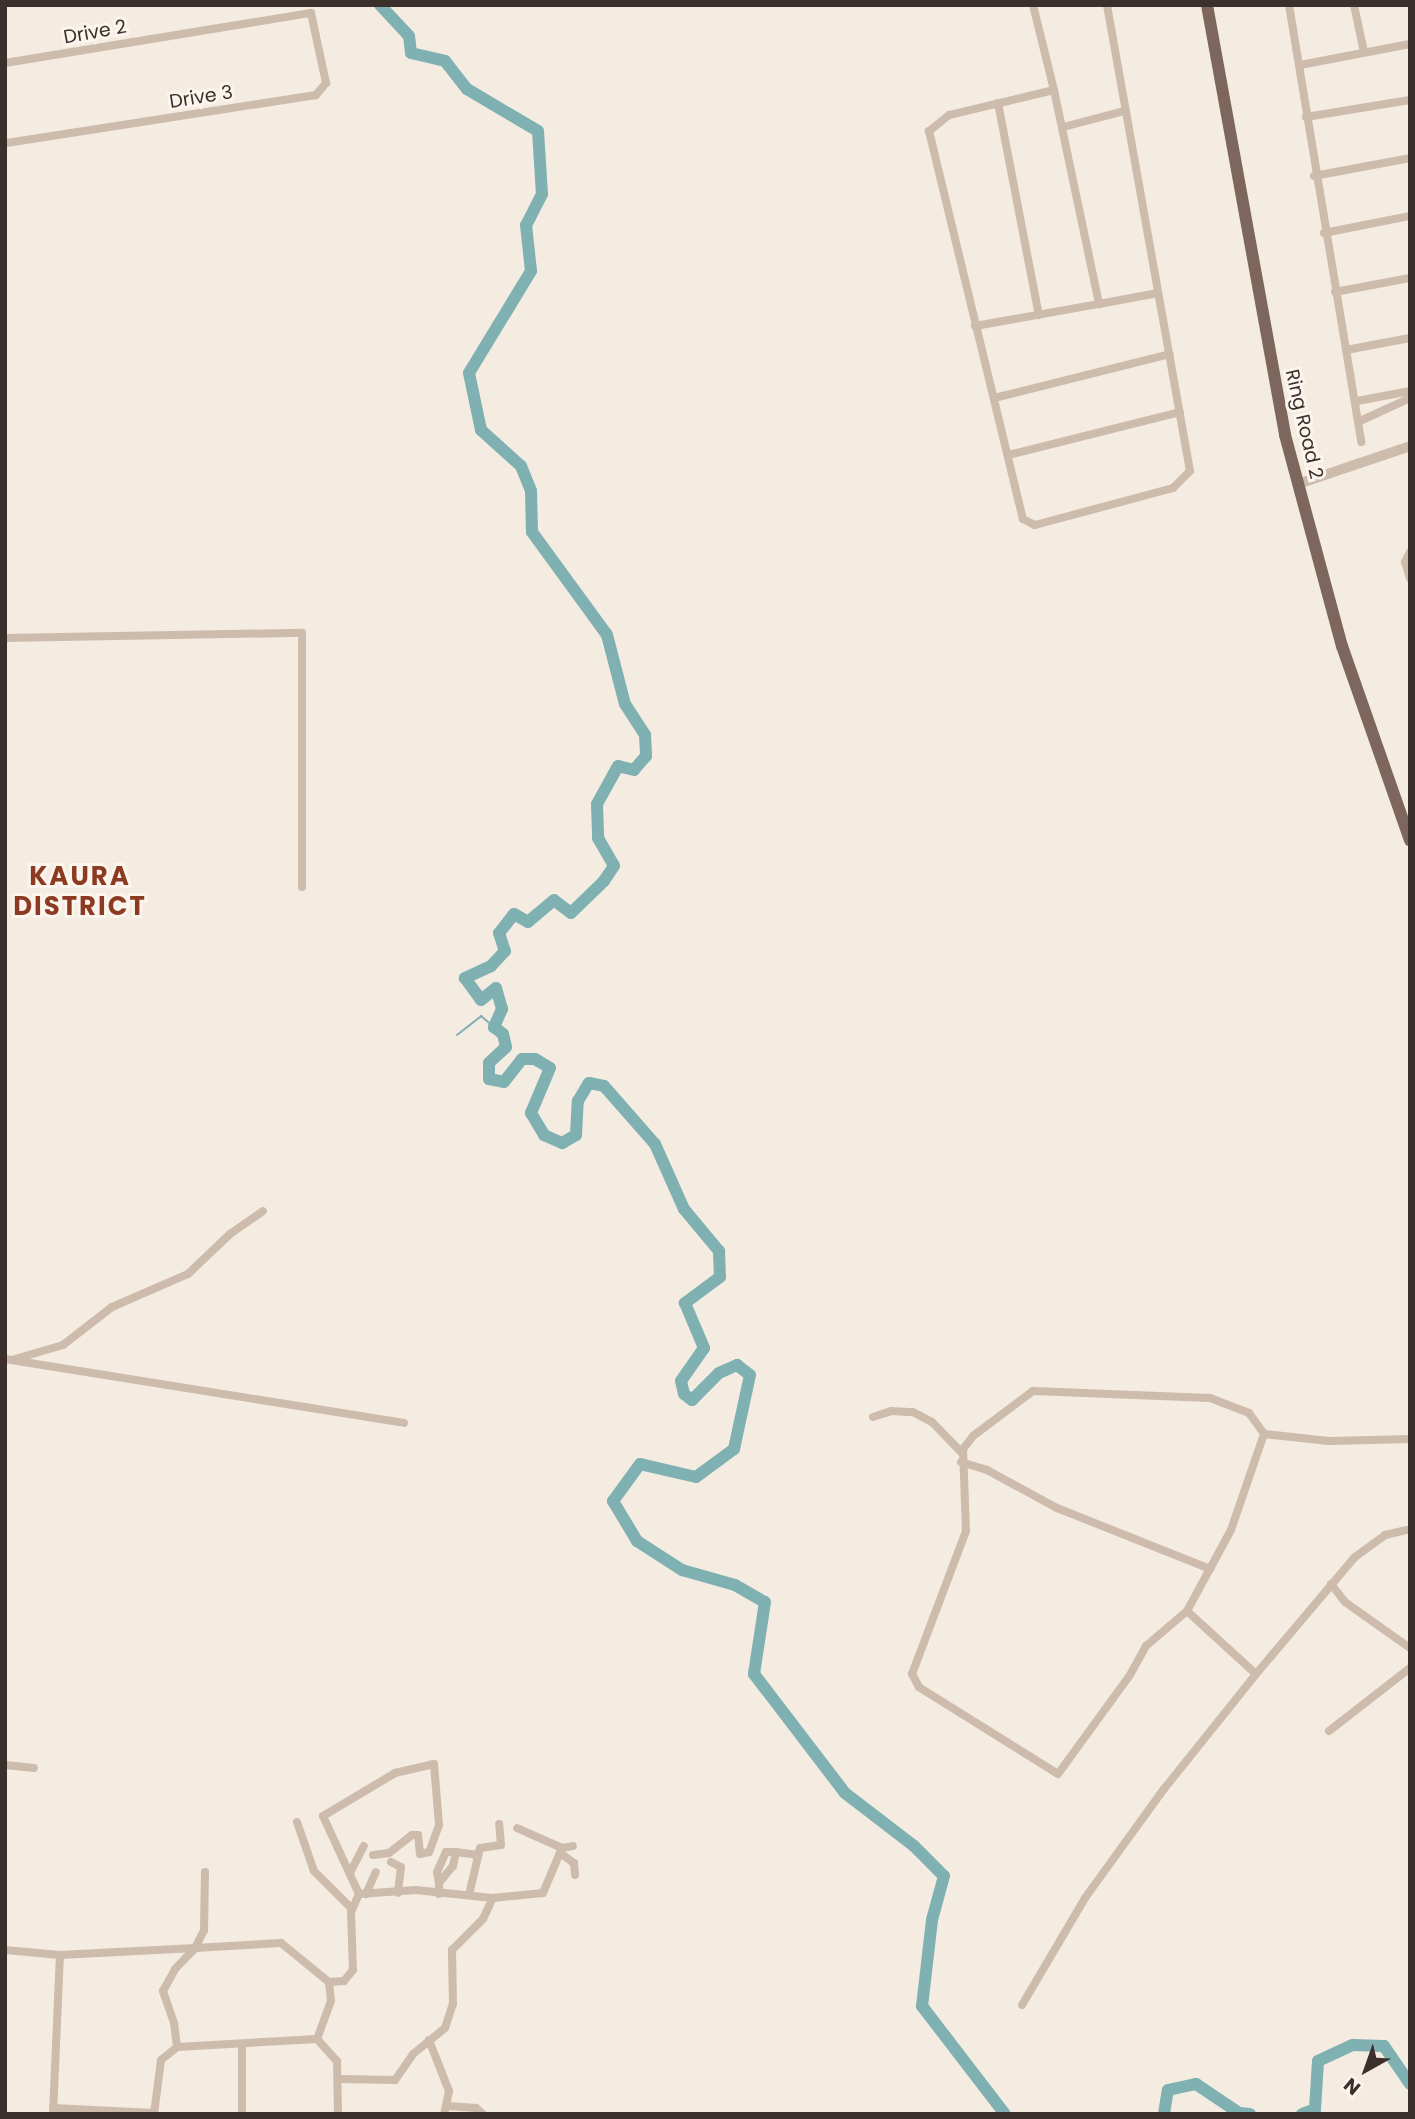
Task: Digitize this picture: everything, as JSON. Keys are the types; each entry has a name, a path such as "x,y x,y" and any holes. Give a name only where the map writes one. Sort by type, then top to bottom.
{"main road":[{"name":"Ring Road 2","path":"1207,5 1262,322 1298,484 1342,646 1410,840"}],"street":[{"path":"1033,5 1063,127 1099,303"},
{"path":"1054,90 949,115 929,131 1023,519 1035,525 1184,482 1190,464 1124,111 1107,5"},
{"path":"1289,5 1300,65 1314,176 1357,401 1362,442"},
{"path":"1354,5 1364,52"},
{"name":"Drive 2","path":"5,63 313,14"},
{"name":"Drive 3","path":"5,143 321,93 326,83 313,14"},
{"path":"1300,65 1410,44"},
{"path":"1306,117 1410,100"},
{"path":"998,103 1039,315"},
{"path":"1063,127 1124,111"},
{"path":"1314,176 1410,158"},
{"path":"1324,233 1410,216"},
{"path":"1335,292 1410,278"},
{"path":"975,326 1158,293"},
{"path":"1346,351 1410,338"},
{"path":"994,398 1170,354"},
{"path":"1357,401 1410,391"},
{"path":"1360,421 1410,398"},
{"path":"1007,455 1180,412"},
{"path":"1298,484 1410,446"},
{"path":"1410,552 1405,562 1410,578"},
{"path":"5,638 302,633 302,887"},
{"path":"5,1359 63,1345 112,1307 188,1274 230,1234 263,1211"},
{"path":"5,1359 404,1423"},
{"path":"1264,1434 1231,1530 1187,1611 1146,1646 1130,1675 1058,1774 919,1687 912,1674 968,1521 961,1457 973,1436 1033,1391 1210,1398 1249,1413 1264,1434 1329,1441 1410,1440"},
{"path":"873,1418 891,1411 922,1415 961,1457 1057,1507 1210,1569"},
{"path":"1022,2005 1091,1890 1256,1674 1331,1584 1368,1545 1385,1535 1410,1529"},
{"path":"1331,1584 1345,1602 1410,1648"},
{"path":"1187,1611 1256,1674"},
{"path":"1329,1731 1410,1668"},
{"path":"362,1894 323,1816 395,1773 434,1764 439,1825 429,1852 419,1854 418,1835 412,1835 389,1853 373,1855"},
{"path":"5,1765 34,1768"},
{"path":"297,1822 314,1871 352,1909"},
{"path":"469,1895 480,1849 501,1845 499,1824"},
{"path":"517,1828 561,1851 573,1863 575,1875"},
{"path":"351,1871 364,1846"},
{"path":"362,1894 416,1890 493,1898 543,1893 561,1851 573,1846"},
{"path":"439,1894 437,1872 446,1852 478,1855"},
{"path":"391,1862 401,1867 398,1893"},
{"path":"177,2047 174,2023 163,1992 175,1969 195,1948 204,1930 205,1872"},
{"path":"329,1982 344,1980 353,1970 352,1909 376,1872"},
{"path":"340,2079 395,2080 450,2020 452,1950 483,1919 493,1898"},
{"path":"5,1950 60,1955 281,1943 329,1982 331,2000 317,2039"},
{"path":"60,1955 53,2111 154,2114 161,2060 177,2047 225,2041 242,2045 317,2039 331,2050 340,2079 338,2114"},
{"path":"429,2040 449,2091 446,2110 476,2108 483,2114"},
{"path":"242,2045 243,2114"}],"waterway":[{"path":"380,5 409,36 411,53 445,61 467,89 538,131 542,194 526,225 531,271 469,373 481,430 521,466 531,491 532,532 607,635 625,704 645,735 646,756 634,770 618,766 597,804 598,838 614,866 604,881 571,913 554,900 528,922 514,914 499,933 505,951 491,966 465,978 481,1000 496,988 502,1009 494,1027 503,1034 506,1047 489,1063 489,1079 504,1082 522,1059 535,1059 550,1068 531,1113 544,1135 562,1143 576,1135 578,1101 589,1083 604,1086 655,1144 684,1209 719,1251 720,1277 685,1303 704,1348 681,1381 684,1394 692,1400 719,1373 737,1365 750,1375 734,1449 696,1477 640,1464 613,1501 637,1541 682,1570 735,1585 765,1602 754,1674 845,1793 914,1846 944,1876 932,1920 922,2006 1005,2114"},
{"path":"457,1035 481,1016 494,1027"},
{"path":"1302,2114 1315,2109 1318,2061 1353,2045 1384,2046 1410,2084"},
{"path":"1164,2114 1168,2090 1196,2084 1239,2113 1250,2114"}],"district":[{"name":"KAURA DISTRICT","path":"80,892"}]}
